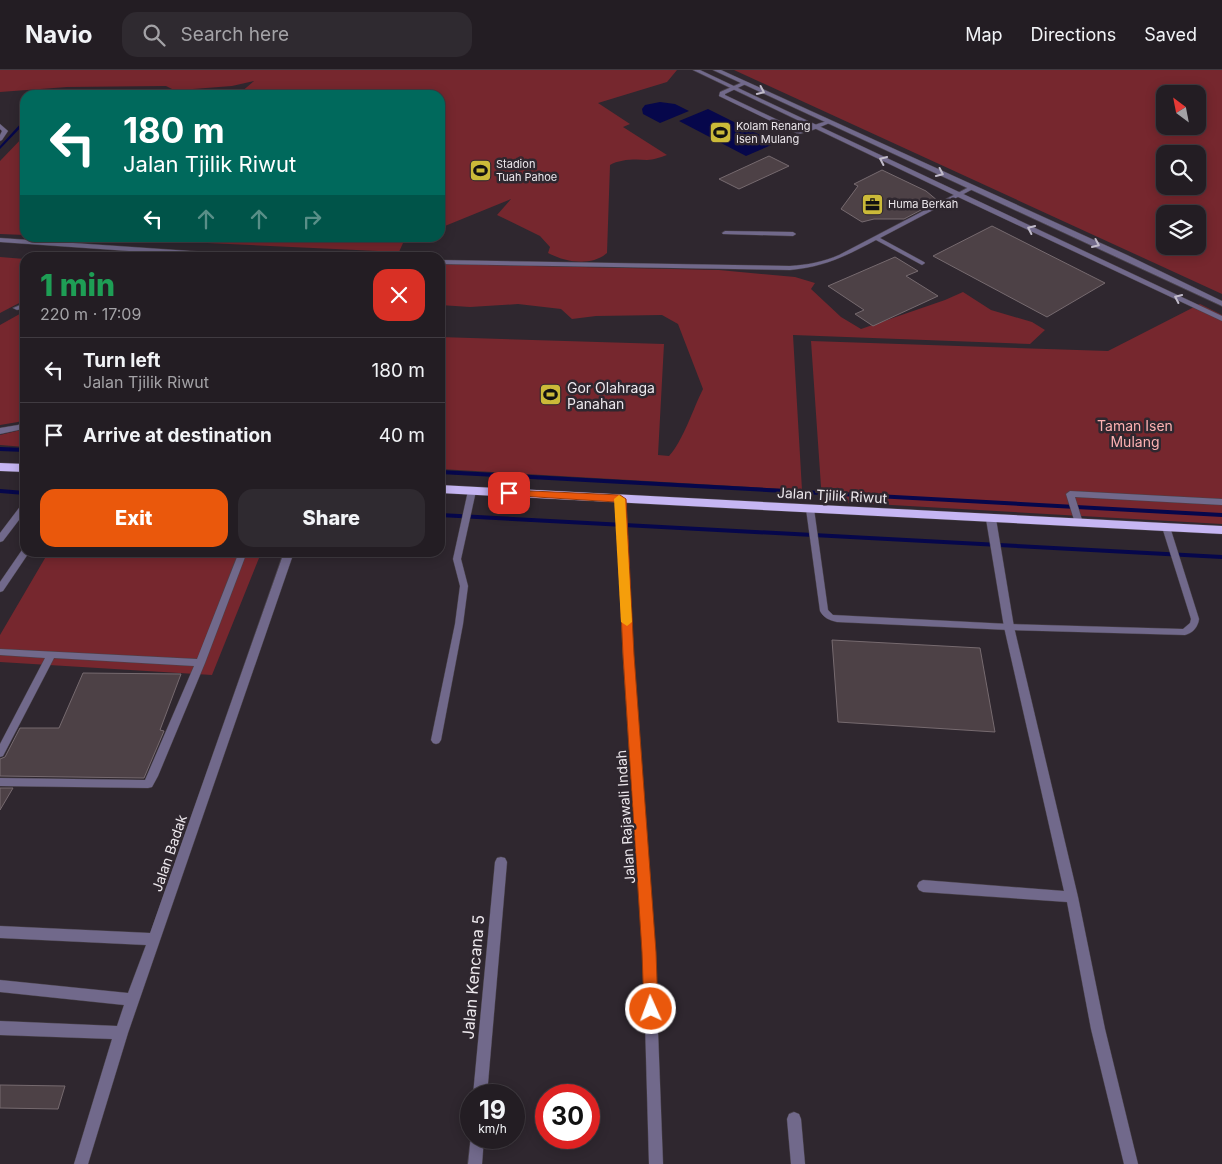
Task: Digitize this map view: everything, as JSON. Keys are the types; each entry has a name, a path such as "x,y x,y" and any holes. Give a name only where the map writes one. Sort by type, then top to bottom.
{"highway":[{"path":"0,466 20,468"},
{"name":"Jalan Tjilik Riwut","path":"445,489 1222,530"}],"street":[{"path":"696,70 1222,319"},
{"path":"716,70 1124,257 1222,304"},
{"path":"0,431 20,427"},
{"name":"Jalan Rajawali Indah","path":"620,499 628,655 649,952 656,1164"},
{"path":"991,519 1009,627 1072,897 1098,1029 1131,1164"},
{"name":"Jalan Badak","path":"81,1164 121,1033 287,557"},
{"name":"Jalan Kencana 5","path":"481,1084 501,862"},
{"path":"923,886 1072,897"},
{"path":"0,932 154,939"},
{"path":"0,986 133,1000"},
{"path":"0,1028 121,1033"},
{"path":"794,1118 798,1164"},
{"path":"474,1164 476,1149"}],"lane":[{"path":"745,84 722,93 722,96 796,131 801,132 816,128 829,122"},
{"path":"0,126 6,132 0,139"},
{"path":"445,262 790,268 828,262 971,188"},
{"path":"725,234 792,234"},
{"path":"876,238 922,263"},
{"path":"0,240 20,241"},
{"path":"31,242 178,252"},
{"path":"436,740 459,624 464,586 457,559 472,491"},
{"path":"1079,523 1070,494 1222,502"},
{"path":"810,509 823,608 830,617 837,619 1177,632 1191,629 1195,619 1166,527"},
{"path":"0,539 20,513"},
{"path":"0,589 22,557"},
{"path":"0,782 144,786 148,784 200,663 241,557"},
{"path":"0,652 200,663"},
{"path":"0,753 52,654"}],"green space":[{"path":"0,70 677,70 667,82 598,103 630,124 623,127 667,155 649,160 623,161 610,165 607,253 586,262 570,261 548,253 550,247 540,236 497,215 511,199 445,226 445,90 244,90 254,81 232,86 180,90 174,90 166,86 67,87 0,92"},
{"path":"734,70 1222,70 1222,294"},
{"path":"20,140 20,235 0,234 0,161"},
{"path":"183,242 406,242 403,243 399,252"},
{"path":"0,257 20,259 20,303 0,313"},
{"path":"445,264 719,270 795,277 815,283 811,289 841,317 861,329 963,292 991,310 1032,322 1045,330 1030,344 793,335 802,490 445,469 445,337 664,344 658,455 669,456 674,450 703,389 678,324 662,315 596,316 572,319 561,309 518,304 470,307 445,305"},
{"name":"Taman Isen Mulang","path":"1200,304 1222,315 1222,524 822,501 811,341 1108,351"},
{"path":"20,314 20,421 0,425 0,325"},
{"path":"20,430 20,447 0,445 0,435"},
{"path":"46,557 259,557 212,675 0,662 0,635"}],"shaded area":[{"path":"660,102 675,104 689,111 660,123 643,114 642,109 645,105"},
{"path":"708,109 776,143 746,156 679,121"}],"building":[{"path":"769,156 789,166 739,189 719,179"},
{"path":"882,170 926,191 938,201 904,219 874,219 862,222 841,209 858,186 854,184"},
{"path":"992,226 1105,283 1047,317 933,256"},
{"path":"895,257 918,271 906,276 938,296 873,326 855,314 864,310 828,286"},
{"path":"832,640 980,648 995,732 838,722"},
{"path":"83,673 181,674 160,730 164,731 144,778 0,776 0,759 5,757 20,728 59,728"},
{"path":"0,788 13,788 0,810"},
{"path":"0,1085 65,1086 58,1109 0,1108"}],"waterway":[{"path":"0,148 20,126"},
{"path":"0,449 20,450"},
{"path":"445,472 1222,515"},
{"path":"0,491 20,493"},
{"path":"445,515 1222,557"}],"slow traffic":[{"path":"619,499 627,622"}],"place":[{"name":"Kolam Renang Isen Mulang","path":"720,132"},
{"name":"Stadion Tuah Pahoe","path":"480,170"},
{"name":"Huma Berkah","path":"872,204"},
{"name":"Gor Olahraga Panahan","path":"551,395"}],"route":[{"path":"509,493 620,499 651,1009"}]}
